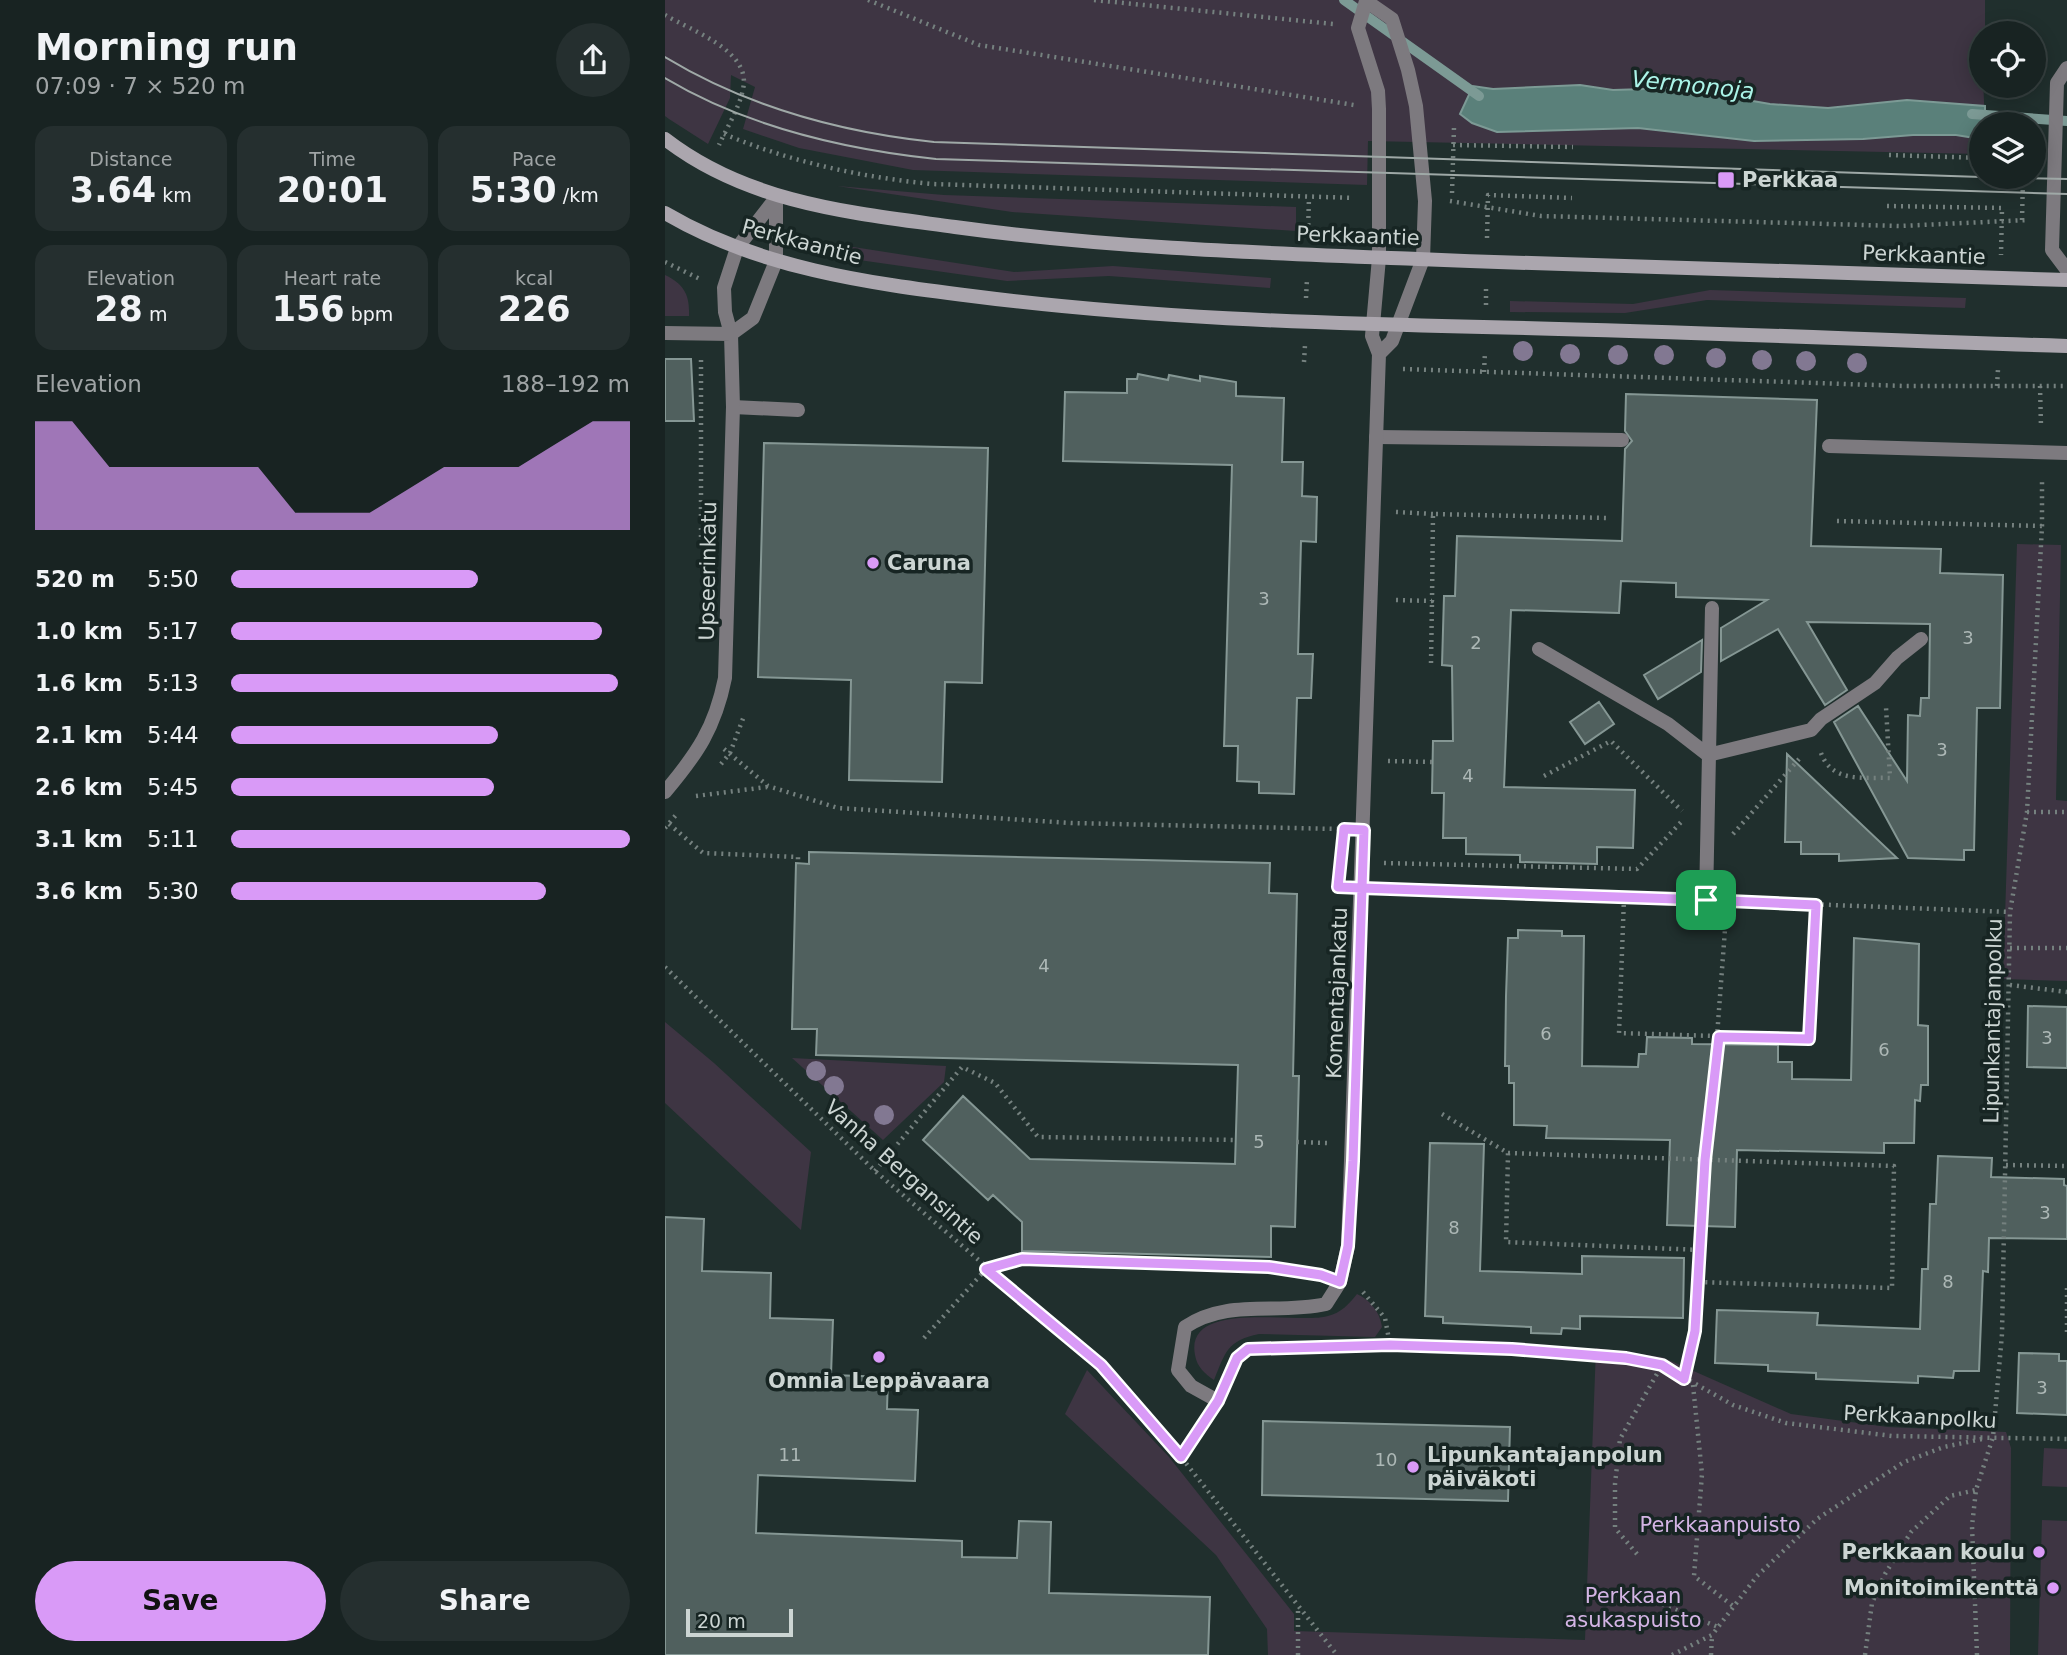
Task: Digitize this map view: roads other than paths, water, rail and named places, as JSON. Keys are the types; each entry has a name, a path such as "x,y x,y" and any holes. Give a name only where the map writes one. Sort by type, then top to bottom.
{"main road":[{"name":"Perkkaantie","path":"665,139 709,167 776,198 842,212 1031,237 1115,245 1487,262 2067,280"},
{"name":"Perkkaantie","path":"665,213 737,248 776,261 902,287 1031,304 1154,315 1397,326 2067,346"}],"street":[{"name":"Komentajankatu","path":"1218,1401 1191,1385 1178,1370 1185,1327 1217,1310 1298,1310 1326,1304 1340,1282 1348,1246 1353,1161 1378,361 1372,337 1379,257 1379,109 1372,72 1358,28 1366,1"},
{"path":"1366,1 1392,19 1416,106 1425,201 1423,259 1392,341 1378,361"},
{"path":"2067,68 2057,83 2052,250 2067,270"},
{"path":"665,333 731,334 753,318 776,261 776,198"},
{"name":"Upseerinkatu","path":"665,792 706,738 718,711 728,646 733,407 731,334 725,312 724,288 737,248 776,198"},
{"path":"733,407 798,410"},
{"path":"1376,437 1622,440"},
{"path":"1829,446 2067,453"},
{"path":"1706,900 1712,608"},
{"path":"1707,755 1811,730 1821,719 1875,683 1884,670 1921,639"},
{"path":"1539,649 1668,724 1707,755"}],"waterway":[{"name":"Vermonoja","path":"1344,0 1479,96"},
{"name":"Vermonoja","path":"2046,119 2067,121"}],"tram line":[{"path":"665,57 728,90 794,114 828,124 934,142 1969,177"},
{"path":"665,78 696,95 762,123 831,142 936,159 2067,194"},
{"path":"2046,178 2067,179"}],"place":[{"name":"Perkkaa","path":"1726,180"},
{"name":"Caruna","path":"873,563"},
{"name":"Omnia Leppävaara","path":"879,1357"},
{"name":"Lipunkantajanpolun päiväkoti","path":"1413,1467"},
{"name":"Perkkaan koulu","path":"2039,1552"},
{"name":"Monitoimikenttä","path":"2053,1588"}],"park label":[{"name":"Perkkaanpuisto","path":"1720,1525"},
{"name":"Perkkaan asukaspuisto","path":"1633,1608"}]}
